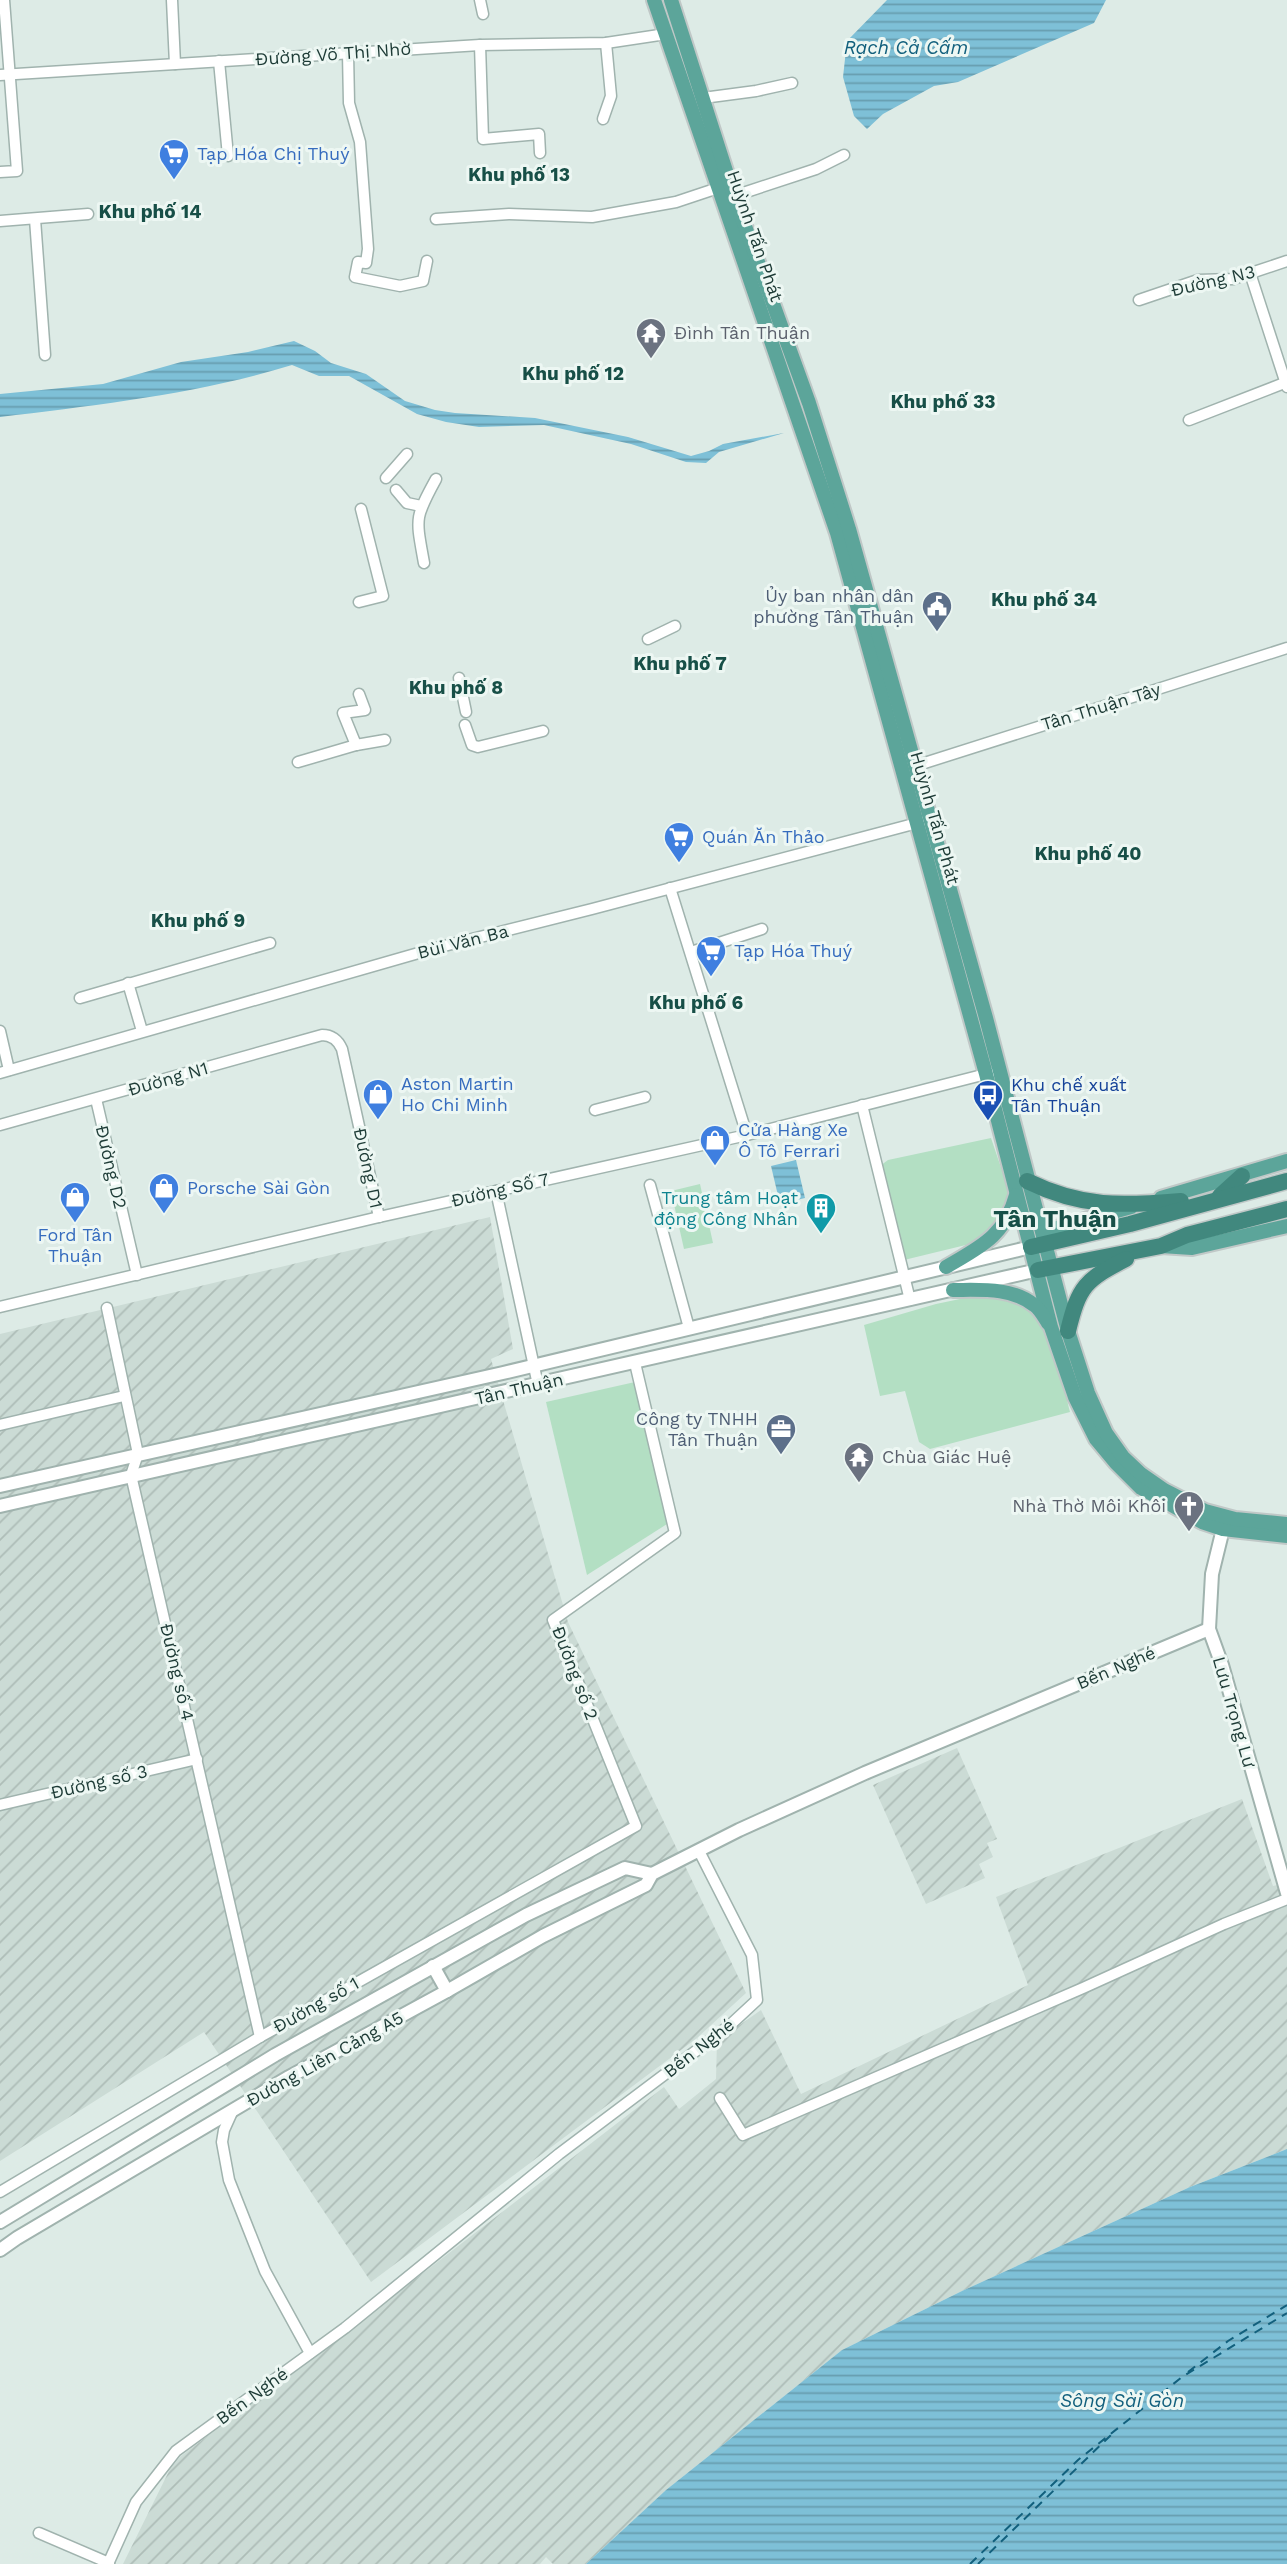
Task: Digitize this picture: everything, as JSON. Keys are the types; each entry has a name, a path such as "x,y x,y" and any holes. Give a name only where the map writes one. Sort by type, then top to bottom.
{"highway":[{"path":"1022,1187 1080,1201 1140,1205 1218,1198 1241,1176"},
{"path":"1040,1241 1287,1181"},
{"path":"1045,1269 1161,1246 1187,1235 1287,1209"},
{"path":"1068,1331 1076,1300 1094,1276 1142,1250"}],"main road":[{"name":"Huỳnh Tấn Phát","path":"654,0 760,310 843,531 915,766 923,822"},
{"name":"Huỳnh Tấn Phát","path":"671,0 734,196 809,404 1022,1187 1040,1241 1051,1327 1082,1414 1116,1464 1141,1488 1202,1522 1263,1528 1287,1535"},
{"path":"666,33 681,29"},
{"path":"760,310 774,305"},
{"path":"1040,1241 1140,1205 1287,1161"},
{"path":"946,1267 977,1249 1000,1231 1011,1215 1022,1187"},
{"path":"1161,1246 1192,1248 1287,1226"},
{"name":"Huỳnh Tấn Phát","path":"1045,1269 1088,1393 1106,1433 1123,1457 1164,1490 1225,1523"},
{"path":"953,1290 991,1290 1018,1295 1035,1305 1051,1327"},
{"name":"Huỳnh Tấn Phát","path":"1263,1528 1287,1524"}],"street":[{"path":"0,172 17,171 5,74 4,0"},
{"path":"172,0 175,64"},
{"path":"480,0 483,14"},
{"name":"Đường Võ Thị Nhờ","path":"5,74 480,45 607,43 666,33"},
{"path":"603,119 611,96 607,43"},
{"path":"480,45 483,139 539,134 540,153"},
{"path":"348,53 349,103 360,142 368,249 366,263 358,262 355,277 400,286 423,281 427,261"},
{"path":"219,61 228,156"},
{"path":"704,98 756,91 792,82"},
{"path":"734,196 816,169 844,155"},
{"path":"436,219 509,214 592,217 676,202 718,188"},
{"path":"0,222 88,214"},
{"path":"35,219 45,355"},
{"name":"Đường N3","path":"1139,300 1198,281 1233,279 1287,261"},
{"path":"1189,420 1287,384 1250,273"},
{"path":"386,478 407,454"},
{"path":"424,562 417,520 421,506 436,479"},
{"path":"396,490 407,503 421,506"},
{"path":"359,602 383,596 361,509"},
{"path":"648,639 675,626"},
{"name":"Tân Thuận Tây","path":"915,766 1287,648"},
{"path":"459,678 466,712"},
{"path":"356,745 343,713 365,710 359,694"},
{"path":"466,725 472,745 478,747 543,731"},
{"path":"298,762 356,745 385,740"},
{"name":"Bùi Văn Ba","path":"4,1072 436,948 923,822"},
{"path":"670,888 747,1135"},
{"path":"691,952 762,929"},
{"path":"80,998 270,943"},
{"path":"128,983 142,1031"},
{"path":"0,1031 4,1072"},
{"name":"Đường N1","path":"0,1125 322,1035 335,1039"},
{"name":"Đường D1","path":"335,1039 342,1049 379,1217"},
{"name":"Đường Số 7","path":"0,1307 379,1217 747,1135 993,1073"},
{"path":"595,1110 645,1097"},
{"name":"Đường D2","path":"96,1099 136,1275"},
{"path":"862,1105 910,1300"},
{"path":"650,1185 690,1328"},
{"path":"496,1191 538,1385"},
{"name":"Tân Thuận","path":"0,1486 532,1366 946,1267 1040,1241"},
{"name":"Tân Thuận","path":"0,1506 1045,1269"},
{"path":"107,1308 138,1454 131,1475"},
{"path":"612,1347 616,1367"},
{"name":"Đường số 2","path":"635,1363 675,1533 553,1620 636,1826"},
{"path":"0,1425 124,1396"},
{"name":"Đường số 4","path":"131,1475 260,2037"},
{"name":"Lưu Trọng Lư","path":"1225,1523 1212,1574 1209,1629 1222,1665 1287,1893"},
{"name":"Bến Nghé","path":"108,2563 136,2502 176,2451 345,2328 559,2154 729,2026 757,2000 752,1955 699,1851 739,1830 935,1742 1209,1629"},
{"name":"Đường số 3","path":"0,1805 197,1759"},
{"name":"Đường số 1","path":"0,2192 260,2037 636,1826"},
{"name":"Đường Liên Cảng A5","path":"0,2250 289,2077 543,1936 646,1885 652,1874 699,1851"},
{"name":"Đường Liên Cảng A5","path":"0,2222 275,2055 526,1915 625,1868 652,1874"},
{"path":"720,2098 743,2135 1224,1924 1287,1899"},
{"path":"433,1966 447,1991"},
{"path":"275,2055 289,2077"},
{"path":"233,2110 222,2142 229,2180 265,2271 310,2353"},
{"path":"39,2533 108,2563"}],"shaded area":[{"path":"490,1217 513,1349 491,1359 568,1622 746,1993 697,2038 371,2282 204,2032 0,2161 0,1334"},
{"path":"957,1748 997,1839 987,1843 993,1857 979,1864 985,1878 926,1904 873,1785"},
{"path":"1242,1799 1273,1886 1287,1883 1287,2149 1190,2187 962,2291 842,2350 666,2490 586,2564 553,2564 546,2557 540,2564 123,2564 170,2469 181,2456 339,2338 664,2087 679,2109 716,2079 717,2041 761,2010 801,2094 1028,1985 996,1897"}],"green space":[{"path":"991,1138 1012,1200 998,1229 974,1243 904,1260 880,1166 888,1160"},
{"path":"700,1184 713,1243 684,1249 671,1191"},
{"path":"979,1295 1016,1301 1036,1314 1044,1325 1056,1354 1070,1412 930,1449 919,1442 905,1391 880,1396 864,1325 936,1304"},
{"path":"635,1382 667,1524 587,1575 546,1402"}],"water":[{"name":"Rạch Cả Cấm","path":"887,0 1106,0 1094,23 958,82 934,86 883,114 867,129 854,116 843,77 847,41"},
{"path":"294,341 315,351 331,363 366,374 405,401 435,410 535,418 628,437 691,456 723,444 784,433 719,452 706,463 686,462 631,444 544,425 479,427 446,422 417,414 349,376 319,376 292,365 184,391 0,417 0,394 103,384 181,362 248,352"},
{"path":"796,1160 805,1198 780,1204 771,1166"},
{"name":"Sông Sài Gòn","path":"1287,2149 1287,2564 586,2564 666,2490 842,2350 962,2291 1190,2187"}],"ferry route":[{"path":"1188,2372 1228,2341 1287,2305"},
{"path":"970,2564 1078,2460 1182,2377 1287,2313"},
{"path":"978,2564 1113,2433"}],"place":[{"name":"Tạp Hóa Chị Thuý","path":"174,181"},
{"name":"Đình Tân Thuận","path":"651,360"},
{"name":"Ủy ban nhân dân phường Tân Thuận","path":"937,633"},
{"name":"Quán Ăn Thảo","path":"679,864"},
{"name":"Tạp Hóa Thuý","path":"711,978"},
{"name":"Aston Martin Ho Chi Minh","path":"378,1121"},
{"name":"Khu chế xuất Tân Thuận","path":"988,1122"},
{"name":"Cửa Hàng Xe Ô Tô Ferrari","path":"715,1167"},
{"name":"Porsche Sài Gòn","path":"164,1215"},
{"name":"Ford Tân Thuận","path":"75,1224"},
{"name":"Trung tâm Hoạt động Công Nhân","path":"821,1235"},
{"name":"Công ty TNHH Tân Thuận","path":"781,1456"},
{"name":"Chùa Giác Huệ","path":"859,1484"},
{"name":"Nhà Thờ Môi Khôi","path":"1189,1533"}],"district":[{"name":"Khu phố 13","path":"519,174"},
{"name":"Khu phố 14","path":"150,211"},
{"name":"Khu phố 12","path":"573,373"},
{"name":"Khu phố 33","path":"943,401"},
{"name":"Khu phố 34","path":"1044,599"},
{"name":"Khu phố 7","path":"680,663"},
{"name":"Khu phố 8","path":"456,687"},
{"name":"Khu phố 40","path":"1088,853"},
{"name":"Khu phố 9","path":"198,920"},
{"name":"Khu phố 6","path":"696,1002"},
{"name":"Tân Thuận","path":"1055,1219"}]}
